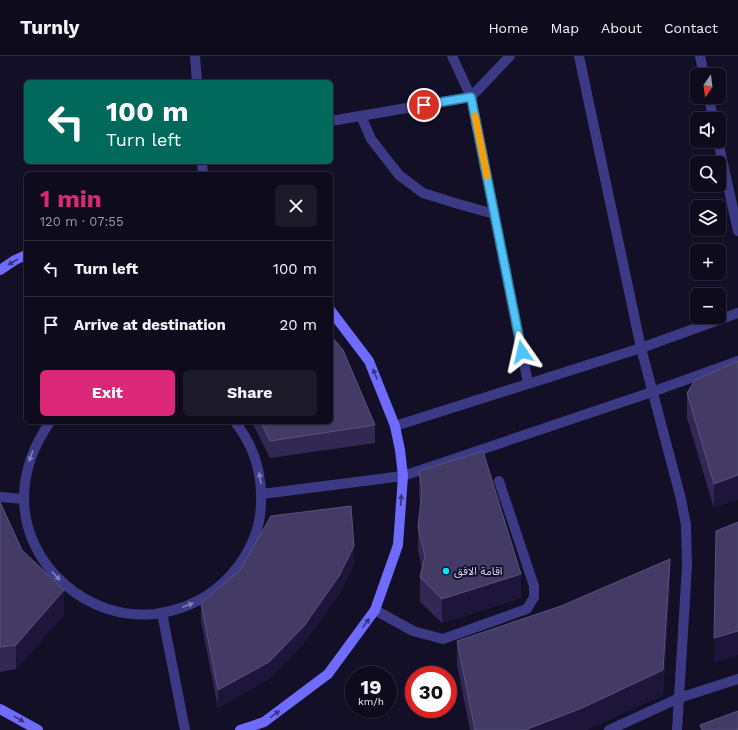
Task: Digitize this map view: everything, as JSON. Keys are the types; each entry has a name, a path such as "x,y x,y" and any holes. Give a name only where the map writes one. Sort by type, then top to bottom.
{"street":[{"path":"195,56 196,80"},
{"path":"452,56 471,97 528,383"},
{"path":"333,121 471,97 510,56"},
{"path":"579,56 641,348 682,499 686,526 687,566 677,730"},
{"path":"700,56 703,68"},
{"path":"361,116 371,140 399,175 423,193 494,214"},
{"path":"720,148 738,231"},
{"path":"0,270 24,256"},
{"path":"395,426 641,348 738,313"},
{"path":"240,730 264,722 328,674 375,610 398,545 403,476 395,426 369,361 333,314"},
{"path":"262,494 403,476 652,392 738,361"},
{"path":"48,424 33,449 27,471 24,499 27,521 36,548 44,562 55,576 81,597 96,605 112,610 129,614 145,615 179,609 200,600 223,584 234,572 247,553 258,527 262,494 256,460 250,445 236,424"},
{"path":"375,610 413,630 443,639 527,609 534,597 534,586 499,481"},
{"path":"0,498 24,499"},
{"path":"162,613 185,730"},
{"path":"610,730 679,698 738,679"},
{"path":"0,709 38,730"}],"building":[{"path":"333,338 343,350 375,425 270,441 262,424 333,424"},
{"path":"738,361 738,475 714,484 687,393 695,380"},
{"path":"483,451 521,574 442,599 420,577 425,556 418,527 422,490 419,471"},
{"path":"0,502 22,550 64,590 16,645 0,647"},
{"path":"351,506 354,546 339,576 304,626 269,662 218,690 201,603 240,570 271,516"},
{"path":"738,522 738,631 714,638 716,531"},
{"path":"670,559 663,670 582,708 525,730 475,730 457,641 561,606"},
{"path":"738,711 738,730 702,730 700,725"}],"slow traffic":[{"path":"475,116 487,176"}],"place":[{"name":"اقامة الافق","path":"446,571"}],"route":[{"path":"424,105 471,97 522,352"}]}
